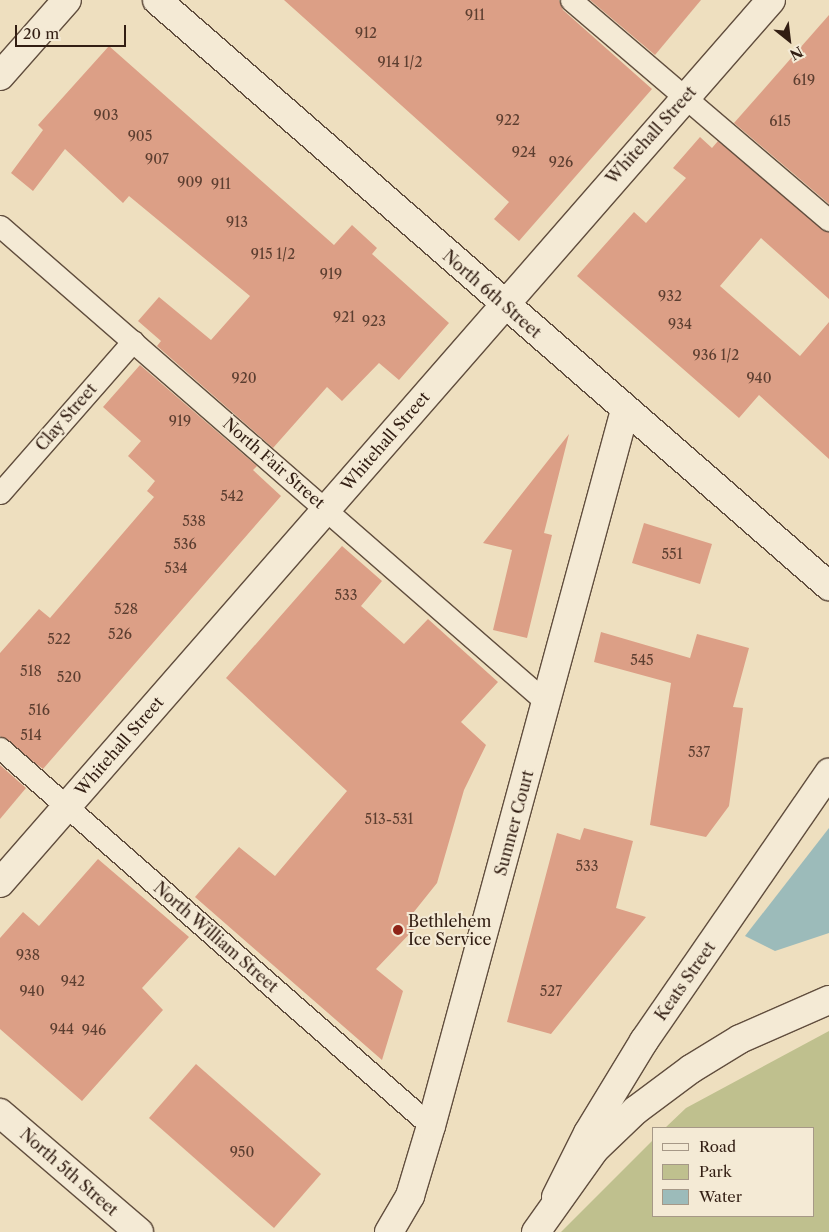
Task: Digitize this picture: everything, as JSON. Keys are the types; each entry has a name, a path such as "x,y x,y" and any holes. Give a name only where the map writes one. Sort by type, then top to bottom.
{"street":[{"path":"0,76 67,0"},
{"name":"North 6th Street","path":"157,0 829,586"},
{"name":"Whitehall Street","path":"0,883 683,98 771,0"},
{"name":"Sumner Court","path":"389,1232 410,1196 431,1126 625,410"},
{"name":"Keats Street","path":"556,1197 588,1133 644,1041 829,773"},
{"path":"536,1232 556,1197 595,1149 691,1069 740,1039 829,1000"},
{"name":"North 5th Street","path":"0,1113 139,1232"}],"lane":[{"path":"571,0 683,98 829,220"},
{"name":"North Fair Street","path":"0,226 326,508 546,702"},
{"name":"Clay Street","path":"0,493 133,341"},
{"name":"North William Street","path":"0,748 431,1126"}],"green space":[{"path":"829,1031 829,1232 561,1232 652,1141 652,1217 814,1217 814,1127 666,1127 686,1108"}],"water":[{"path":"829,828 829,933 775,951 745,936"}],"building":[{"path":"284,0 559,0 563,10 652,89 519,241 494,219 509,202"},
{"path":"590,0 701,0 655,55"},
{"path":"829,15 829,204 734,123"},
{"path":"109,46 334,245 352,225 377,248 372,254 449,323 399,380 379,363 342,401 327,387 273,448 157,346 161,341 138,321 159,297 211,340 250,296 129,196 123,203 65,149 33,191 11,173 43,130 38,125"},
{"path":"700,137 712,148 718,141 829,232 829,299 761,238 720,286 800,356 829,322 829,459 759,395 739,418 577,276 634,212 646,223 686,178 673,168"},
{"path":"140,365 257,466 253,470 281,496 43,769 0,736 0,653 39,609 50,618 154,497 147,491 155,481 128,456 141,441 103,407"},
{"path":"569,434 544,533 552,535 527,638 493,630 512,550 483,543"},
{"path":"644,523 712,544 700,584 632,563"},
{"path":"342,546 382,581 361,606 404,644 428,619 498,682 461,722 486,745 464,790 437,883 409,918 416,927 376,969 403,991 382,1060 195,897 239,847 275,876 347,791 226,678"},
{"path":"601,632 690,658 697,634 749,648 733,707 743,708 729,806 706,837 650,825 671,683 594,662"},
{"path":"0,765 26,788 0,819"},
{"path":"584,828 633,841 616,908 646,917 551,1034 507,1022 557,833 580,840"},
{"path":"98,859 189,937 142,988 163,1010 82,1101 0,1029 0,938 23,912 39,926"},
{"path":"196,1064 321,1174 274,1228 149,1118"}],"place":[{"name":"Bethlehem Ice Service","path":"398,930"}]}
